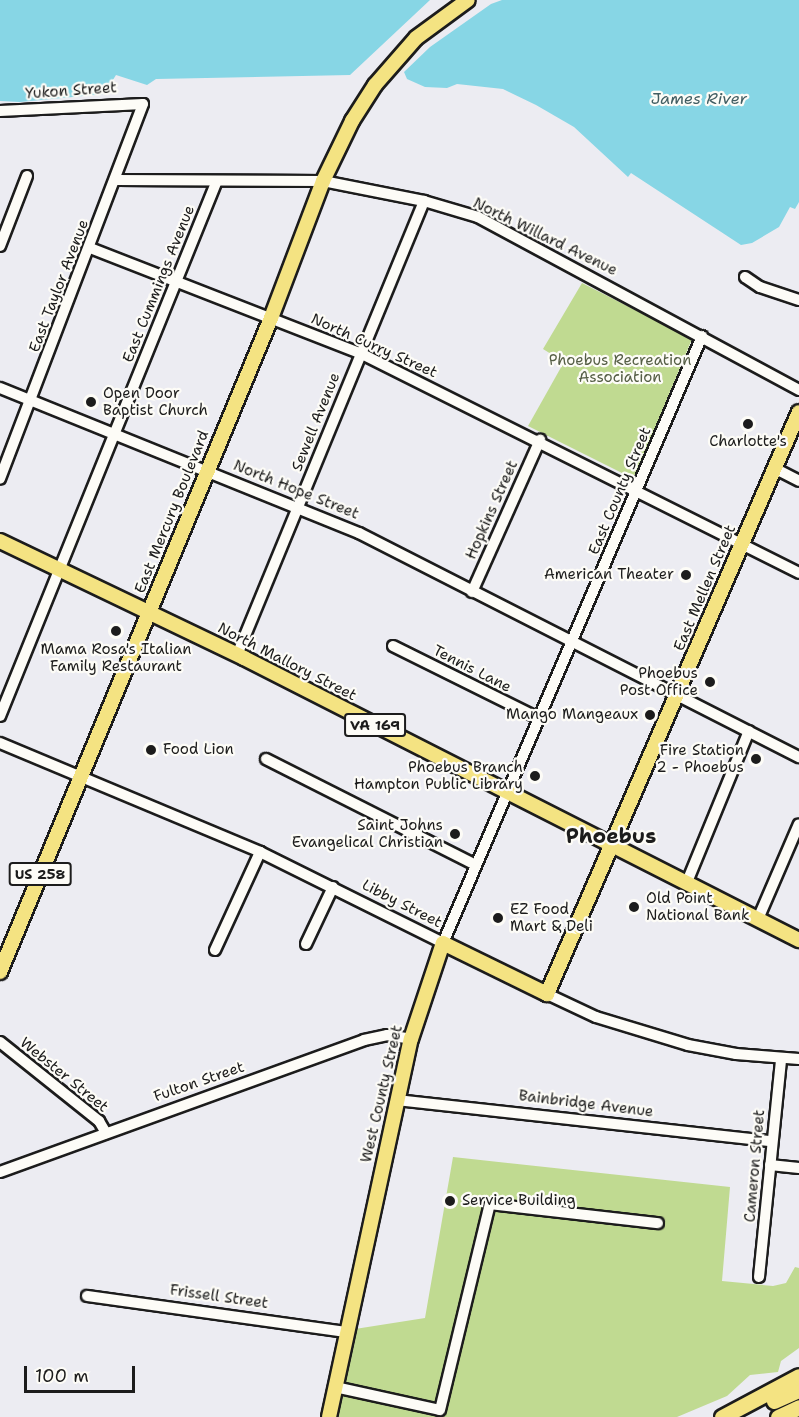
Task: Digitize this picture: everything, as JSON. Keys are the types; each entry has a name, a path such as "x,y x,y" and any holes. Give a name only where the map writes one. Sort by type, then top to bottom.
{"highway":[{"path":"722,1417 799,1376"},
{"path":"739,1417 799,1390"},
{"path":"778,1417 799,1407"},
{"path":"787,1417 799,1413"}],"main road":[{"name":"East Mercury Boulevard","path":"0,972 271,318 323,181 352,121 375,85 416,39 468,0"},
{"name":"East Mellen Street","path":"547,994 799,412"},
{"name":"North Mallory Street","path":"0,532 61,566"},
{"name":"North Mallory Street","path":"0,541 143,603 149,612 507,791"},
{"name":"VA 169","path":"507,791 799,939"},
{"name":"Libby Street","path":"443,943 547,994"},
{"name":"West County Street","path":"329,1417 345,1332 411,1039 443,943"}],"street":[{"name":"Yukon Street","path":"0,111 143,104"},
{"name":"East Taylor Avenue","path":"0,478 116,180 143,104"},
{"path":"0,246 27,176"},
{"name":"North Willard Avenue","path":"116,180 216,183 323,181 424,201 478,217 799,390"},
{"name":"East Cummings Avenue","path":"0,716 114,433 178,283 216,183"},
{"name":"Sewell Avenue","path":"237,655 424,201"},
{"name":"North Curry Street","path":"90,248 360,353 540,440 799,573"},
{"path":"745,277 763,289 799,300"},
{"name":"East County Street","path":"507,791 702,336"},
{"name":"North Hope Street","path":"0,388 297,505 799,757"},
{"name":"Hopkins Street","path":"472,592 540,440"},
{"path":"774,468 799,481"},
{"name":"Tennis Lane","path":"393,646 538,718"},
{"path":"687,882 749,731"},
{"name":"Libby Street","path":"0,743 260,852 443,943"},
{"path":"266,759 476,865"},
{"name":"West County Street","path":"443,943 507,791"},
{"path":"758,919 799,824"},
{"path":"215,950 260,852"},
{"path":"306,944 333,887"},
{"name":"Libby Street","path":"547,994 645,1034 736,1054 799,1059"},
{"name":"Fulton Street","path":"3,1167 106,1133 364,1040 387,1035 411,1039"},
{"name":"Webster Street","path":"0,1042 99,1121 106,1133"},
{"name":"Cameron Street","path":"759,1277 781,1059"},
{"name":"Bainbridge Avenue","path":"397,1100 771,1141"},
{"path":"770,1165 799,1168"},
{"path":"335,1387 440,1410 489,1204 658,1223"},
{"name":"Frissell Street","path":"87,1296 345,1332"}],"green space":[{"name":"Phoebus Recreation Association","path":"582,283 692,339 634,479 528,426 564,362 543,349"},
{"path":"453,1157 730,1187 722,1281 773,1286 786,1283 795,1267 799,1268 799,1348 781,1361 778,1372 750,1375 727,1396 677,1417 336,1417 355,1329 425,1318"}],"water":[{"path":"0,0 430,0 350,75 156,79 147,85 116,75 104,94 20,102 0,101"},
{"name":"James River","path":"502,0 799,0 799,202 795,209 790,207 779,227 752,243 741,245 631,173 628,177 574,127 536,105 503,89 457,84 447,88 425,87 407,79 404,72 430,47 491,4"}],"place":[{"name":"Open Door Baptist Church","path":"91,402"},
{"name":"Charlotte's","path":"748,424"},
{"name":"American Theater","path":"686,575"},
{"name":"Mama Rosa's Italian Family Restaurant","path":"116,631"},
{"name":"Phoebus Post Office","path":"710,682"},
{"name":"Mango Mangeaux","path":"650,715"},
{"name":"Food Lion","path":"151,750"},
{"name":"Fire Station 2 - Phoebus","path":"756,759"},
{"name":"Phoebus Branch Hampton Public Library","path":"535,776"},
{"name":"Saint Johns Evangelical Christian","path":"455,834"},
{"name":"Old Point National Bank","path":"634,907"},
{"name":"EZ Food Mart & Deli","path":"498,918"},
{"name":"Service Building","path":"450,1201"}],"district":[{"name":"Phoebus","path":"611,836"}]}
